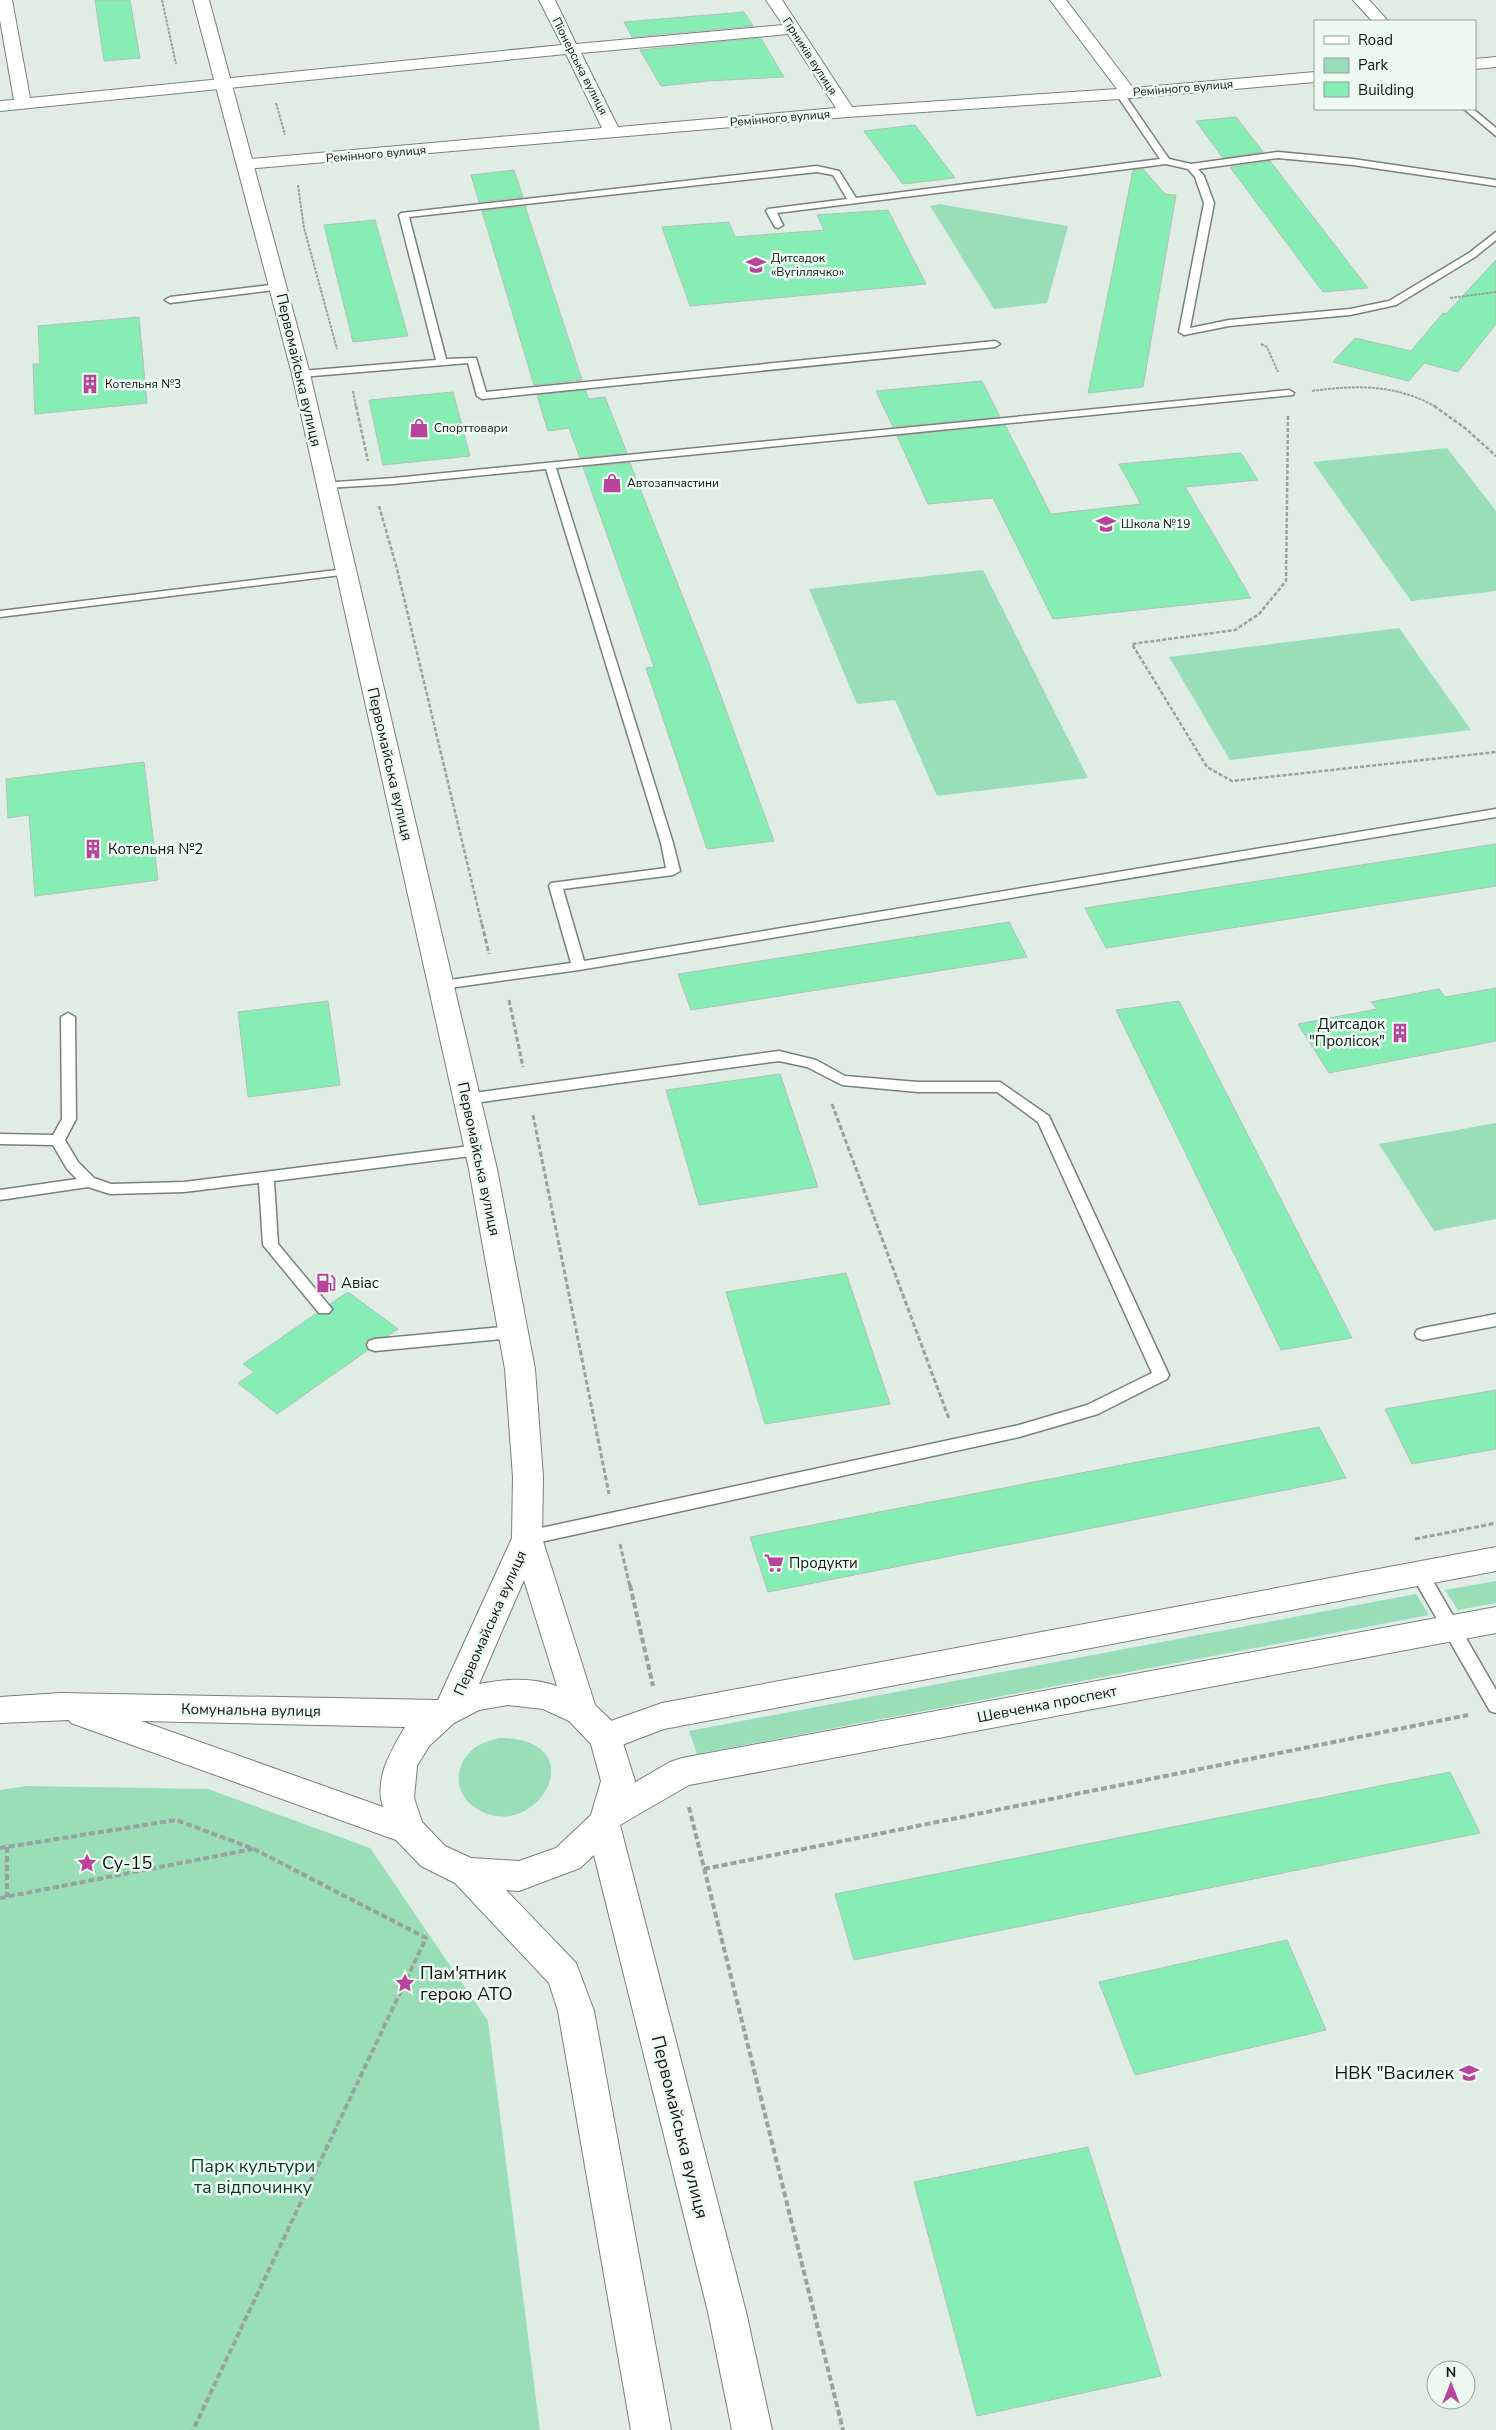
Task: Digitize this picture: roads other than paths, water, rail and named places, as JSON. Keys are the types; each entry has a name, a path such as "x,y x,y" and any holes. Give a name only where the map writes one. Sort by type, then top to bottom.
{"street":[{"path":"4,0 23,104"},
{"name":"Первомайська вулиця","path":"201,0 301,374 344,572 442,984 478,1150 520,1369 528,1477 528,1538 581,1712"},
{"name":"Піонерська вулиця","path":"547,0 612,131"},
{"name":"Гірників вулиця","path":"774,0 791,29 847,112"},
{"path":"1058,0 1124,93"},
{"path":"1361,0 1379,20"},
{"path":"0,106 570,49 791,29"},
{"path":"1476,64 1496,62"},
{"name":"Ремінного вулиця","path":"245,164 612,131 1314,77"},
{"name":"Первомайська вулиця","path":"447,1711 528,1538"},
{"path":"606,1737 662,1716 1496,1559"},
{"name":"Шевченка проспект","path":"468,1873 519,1876 568,1858 606,1820 682,1772 1496,1620"},
{"path":"606,1820 618,1781 606,1737 581,1712 547,1696 508,1692 473,1698 447,1711 416,1736 401,1764 397,1798 408,1830 432,1856 468,1873 564,1974 576,2011 651,2430"},
{"name":"Комунальна вулиця","path":"0,1710 60,1706 447,1711"},
{"name":"Комунальна вулиця","path":"60,1706 408,1830"},
{"name":"Первомайська вулиця","path":"606,1820 727,2312 752,2430"}],"lane":[{"path":"1124,93 1166,160"},
{"path":"1469,110 1496,133"},
{"path":"778,225 771,211 1166,160 1191,168 1278,156 1353,162 1496,183"},
{"path":"1191,168 1199,176 1209,203 1184,332 1229,323 1350,312 1392,303 1472,255 1496,235"},
{"path":"442,363 404,214 817,170 836,173 853,200"},
{"path":"170,300 279,287"},
{"path":"301,374 472,360 482,396 994,344"},
{"path":"326,485 550,466 1289,394"},
{"path":"550,466 667,843 673,871 556,886 579,966"},
{"path":"0,614 344,572"},
{"path":"442,984 579,966 1496,813"},
{"path":"58,1140 70,1119 68,1017"},
{"path":"467,1099 779,1056 816,1066 842,1080 918,1087 1000,1087 1044,1119 1161,1375 1092,1410 1019,1431 528,1538"},
{"path":"0,1139 58,1140"},
{"path":"58,1140 72,1165 89,1182 110,1189 184,1187 478,1150"},
{"path":"266,1177 271,1245 324,1309"},
{"path":"0,1195 89,1182"},
{"path":"1424,1334 1496,1320"},
{"path":"375,1345 513,1332"},
{"path":"1420,1574 1496,1706"}],"place":[{"name":"Дитсадок «Вугіллячко»","path":"756,265"},
{"name":"Котельня №3","path":"90,384"},
{"name":"Спорттовари","path":"419,428"},
{"name":"Автозапчастини","path":"612,483"},
{"name":"Школа №19","path":"1106,524"},
{"name":"Котельня №2","path":"93,849"},
{"name":"Дитсадок \"Пролісок\"","path":"1400,1033"},
{"name":"Авіас","path":"326,1283"},
{"name":"Продукти","path":"774,1563"},
{"name":"Су-15","path":"87,1863"},
{"name":"Пам'ятник герою АТО","path":"405,1983"},
{"name":"НВК \"Василек","path":"1469,2073"}],"park label":[{"name":"Парк культури та відпочинку","path":"253,2176"}]}
